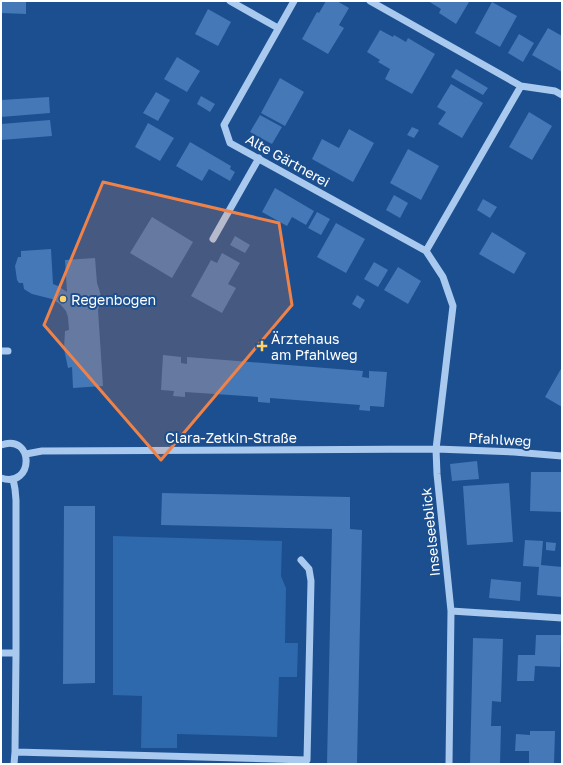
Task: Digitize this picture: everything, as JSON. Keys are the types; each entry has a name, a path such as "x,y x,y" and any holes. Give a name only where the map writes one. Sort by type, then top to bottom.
{"street":[{"path":"230,1 278,28"},
{"name":"Alte Gärtnerei","path":"294,1 224,125 230,143 426,251 443,277 453,306 436,449"},
{"path":"370,1 521,86 555,90 562,95"},
{"path":"426,251 521,86"},
{"path":"213,239 258,158"},
{"path":"1,445 7,443 18,445 23,449 27,460 24,471 17,477 13,479 1,478"},
{"name":"Clara-Zetkin-Straße","path":"26,454 42,451 436,449"},
{"name":"Pfahlweg","path":"436,449 514,452 562,456"},
{"name":"Inselseeblick","path":"436,449 437,474 451,611 449,764"},
{"path":"13,479 16,500 14,764"},
{"path":"15,752 307,760 311,581 309,569 301,560"},
{"path":"451,611 562,618"},
{"path":"1,653 16,653"}],"highlighted area":[{"path":"103,182 279,223 292,305 161,460 44,325"}],"shaded area":[{"path":"113,536 282,541 281,576 286,588 285,643 298,643 297,677 279,677 277,737 177,734 177,748 141,748 142,696 113,695"}],"building":[{"path":"1,1 26,1 26,14 1,13"},
{"path":"326,1 337,1 349,8 339,25 344,28 328,54 302,39 317,12 319,13"},
{"path":"428,1 469,2 456,24 439,13 441,9"},
{"path":"492,2 517,16 500,47 475,33"},
{"path":"208,9 231,22 218,46 195,34"},
{"path":"548,28 562,36 562,72 532,55"},
{"path":"380,30 393,37 394,35 406,42 408,38 435,54 412,94 385,79 390,69 378,62 380,60 367,52"},
{"path":"519,34 534,43 523,62 508,53"},
{"path":"177,57 200,71 187,92 164,79"},
{"path":"456,69 488,88 483,95 451,77"},
{"path":"280,78 304,92 285,126 261,113"},
{"path":"451,84 483,103 462,138 438,124 446,112 437,107"},
{"path":"156,92 170,100 158,121 143,113"},
{"path":"201,96 215,104 210,112 197,104"},
{"path":"49,97 50,113 1,117 1,100"},
{"path":"529,112 552,126 532,160 509,147"},
{"path":"260,115 282,127 272,144 250,132"},
{"path":"50,120 52,136 1,140 1,124"},
{"path":"148,123 174,138 160,161 135,147"},
{"path":"412,127 419,130 414,138 407,135"},
{"path":"349,129 374,143 353,182 312,159 322,139 339,148"},
{"path":"190,142 231,166 230,169 235,172 230,181 209,169 202,181 176,166"},
{"path":"408,149 439,166 421,200 390,183"},
{"path":"275,188 314,211 306,225 292,217 287,226 262,212"},
{"path":"394,195 408,203 400,218 386,210"},
{"path":"483,199 497,207 490,218 477,210"},
{"path":"317,212 330,219 321,235 308,228"},
{"path":"152,217 193,242 172,278 130,253"},
{"path":"336,223 365,239 346,273 317,257"},
{"path":"492,232 526,253 514,274 479,254"},
{"path":"235,236 250,245 245,253 230,245"},
{"name":"Regenbogen","path":"51,249 53,284 67,292 65,260 95,258 97,283 101,296 101,302 98,310 103,386 73,388 72,367 68,368 64,349 65,331 69,330 66,311 60,304 52,299 32,294 27,291 24,289 23,283 19,283 17,280 15,266 18,257 21,257 21,251"},
{"path":"222,253 240,263 228,284 236,288 222,313 191,296 211,260 217,263"},
{"path":"374,262 388,270 378,287 364,279"},
{"path":"398,267 421,281 408,304 384,290"},
{"path":"357,295 365,300 360,309 352,304"},
{"name":"Ärztehaus am Pfahlweg","path":"163,355 181,357 181,363 187,364 187,357 363,371 362,377 369,378 369,371 387,372 384,407 370,406 370,411 359,410 360,405 270,398 270,403 258,402 258,397 185,392 185,397 173,396 174,391 161,390"},
{"path":"562,367 562,407 545,397"},
{"path":"477,461 479,479 452,481 450,464"},
{"path":"531,472 562,472 562,512 530,511"},
{"path":"509,483 513,542 467,545 463,486"},
{"path":"162,493 350,497 350,529 362,530 357,764 327,764 332,529 161,525"},
{"path":"64,506 95,506 95,683 63,684"},
{"path":"525,540 543,541 541,565 562,567 562,597 537,595 539,567 523,566"},
{"path":"546,542 556,543 555,551 546,550"},
{"path":"491,579 521,582 520,601 489,598"},
{"path":"536,635 561,635 560,667 535,666 534,681 517,681 518,655 535,655"},
{"path":"473,638 503,639 501,702 492,701 491,726 501,726 500,764 470,764"},
{"path":"530,731 555,731 554,764 529,764 529,751 515,751 516,734 530,735"}],"place":[{"name":"Regenbogen","path":"63,299"},
{"name":"Ärztehaus am Pfahlweg","path":"262,346"}]}
